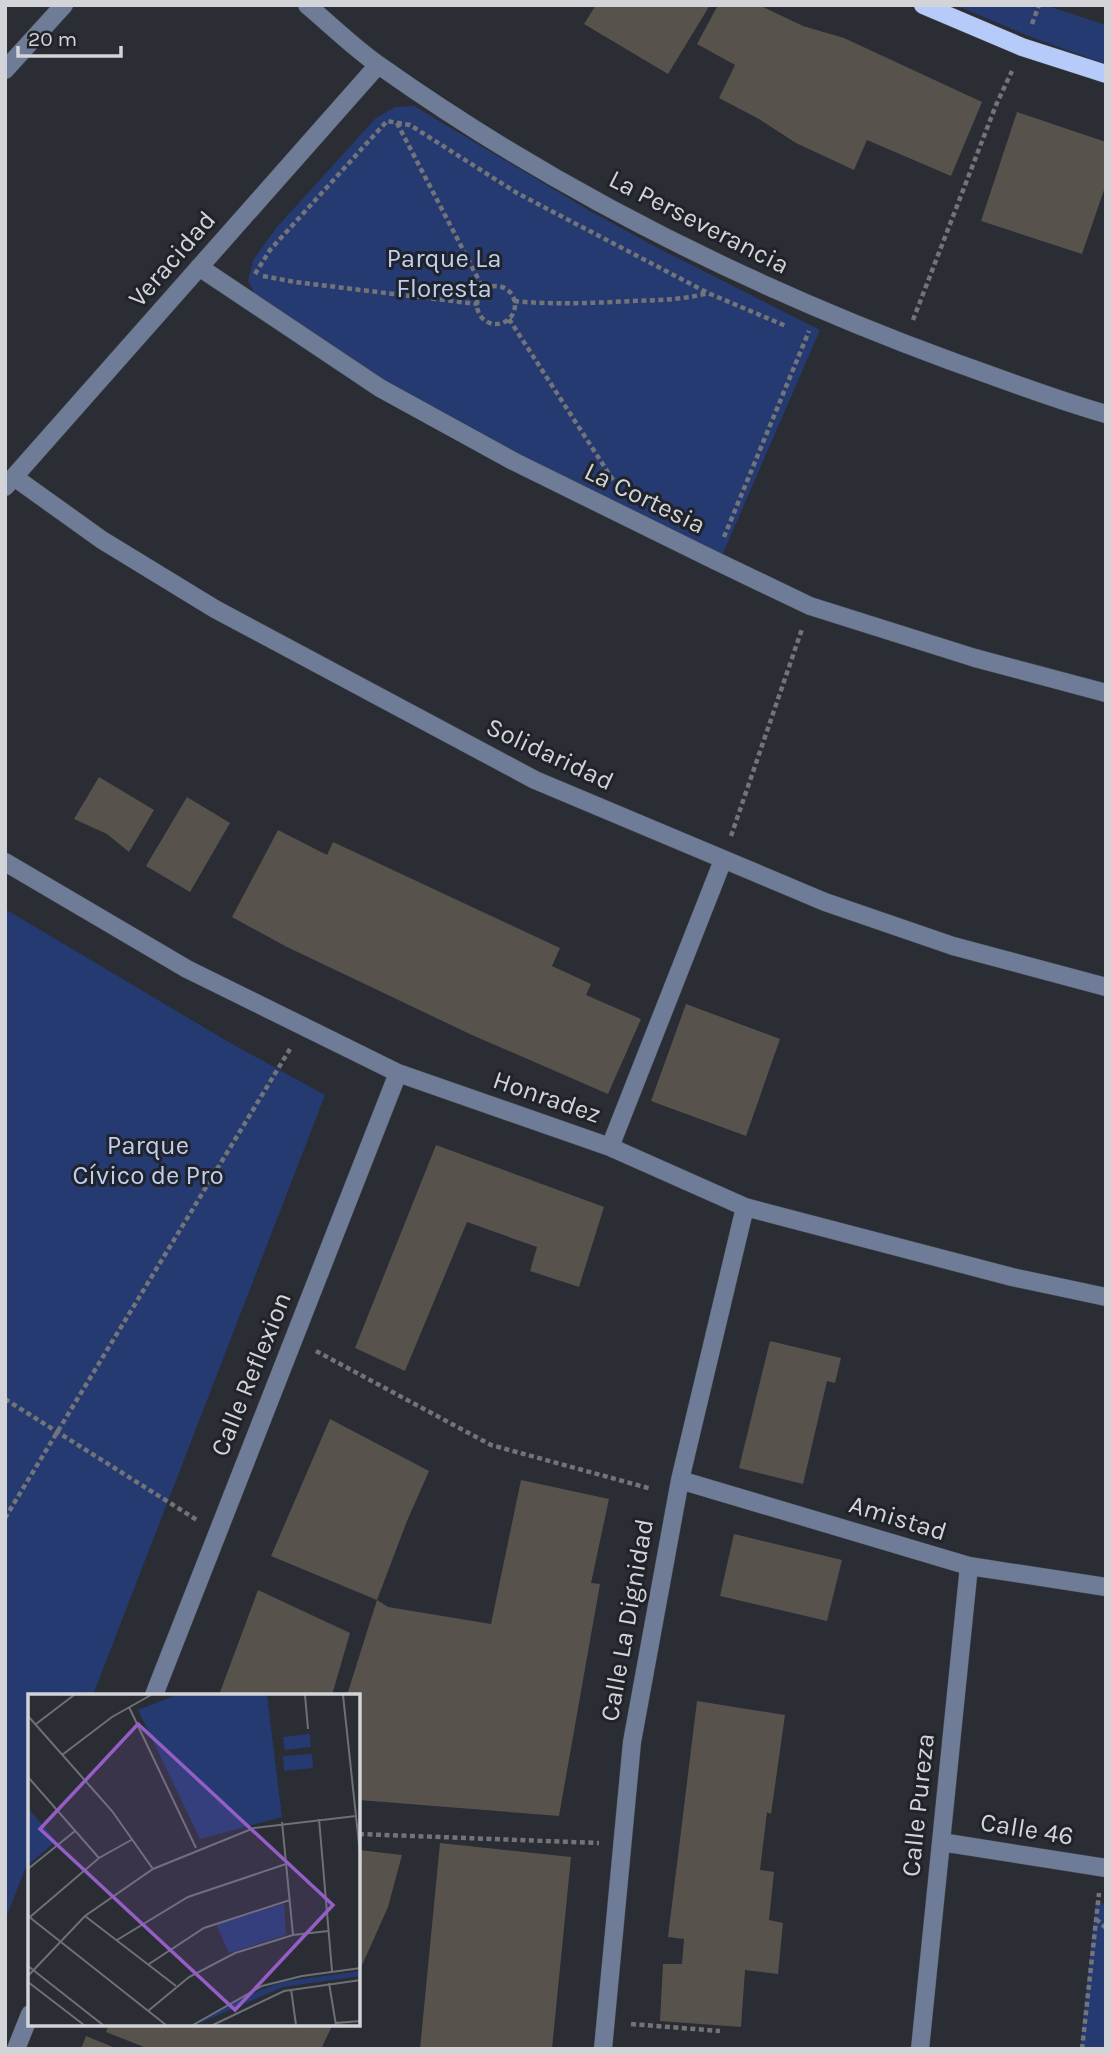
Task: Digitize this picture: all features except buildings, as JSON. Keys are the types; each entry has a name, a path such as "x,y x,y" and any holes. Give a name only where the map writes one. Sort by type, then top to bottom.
{"main road":[{"path":"923,5 1022,47 1106,74"}],"street":[{"path":"5,70 64,5"},
{"name":"La Perseverancia","path":"307,5 378,65 474,128 573,188 688,248 904,344 1106,414"},
{"name":"Veracidad","path":"10,482 378,65"},
{"name":"La Cortesia","path":"200,267 380,388 525,467 810,606 975,658 1106,693"},
{"name":"Solidaridad","path":"10,482 215,609 535,780 825,902 940,941 1106,987"},
{"path":"610,1147 723,860"},
{"name":"Honradez","path":"5,862 187,970 398,1073 610,1147 745,1207 1012,1277 1106,1297"},
{"name":"Calle Reflexion","path":"154,1694 398,1073"},
{"name":"Calle La Dignidad","path":"603,2049 632,1742 678,1488 745,1207"},
{"name":"Amistad","path":"678,1488 969,1566 1106,1587"},
{"name":"Calle Pureza","path":"920,2049 969,1566"},
{"name":"Calle 46","path":"941,1842 1104,1867"},
{"path":"16,2049 28,2019"}],"path":[{"path":"904,344 996,105 1022,47"},
{"path":"255,283 255,274 270,250 387,121 410,125 517,193 708,293 807,335"},
{"path":"397,122 484,290"},
{"path":"255,274 295,282 477,304"},
{"path":"493,286 503,287 511,292 514,301 514,311 509,319 495,324 487,323 478,312 478,297 493,286"},
{"path":"514,301 545,304 617,302 689,298 708,293"},
{"path":"714,560 818,308"},
{"path":"509,319 613,481"},
{"path":"723,860 810,606"},
{"path":"5,1518 304,1027"},
{"path":"293,1339 491,1445 678,1488"},
{"path":"5,1399 217,1532"},
{"path":"360,1834 621,1844"},
{"path":"1082,2049 1104,1867"},
{"path":"1096,1918 1106,1928"},
{"path":"606,2022 720,2031"}],"green space":[{"path":"955,5 1045,5 1106,25 1106,64 1031,37"},
{"name":"Parque La Floresta","path":"414,106 590,211 820,330 721,558 379,383 259,302 248,281 253,260 277,227 376,118 395,107"},
{"name":"Parque Cívico de Pro","path":"5,909 232,1044 325,1095 93,1694 28,1694 28,1862 5,1920"},
{"path":"1096,1902 1106,1904 1106,2049 1080,2049"}]}
